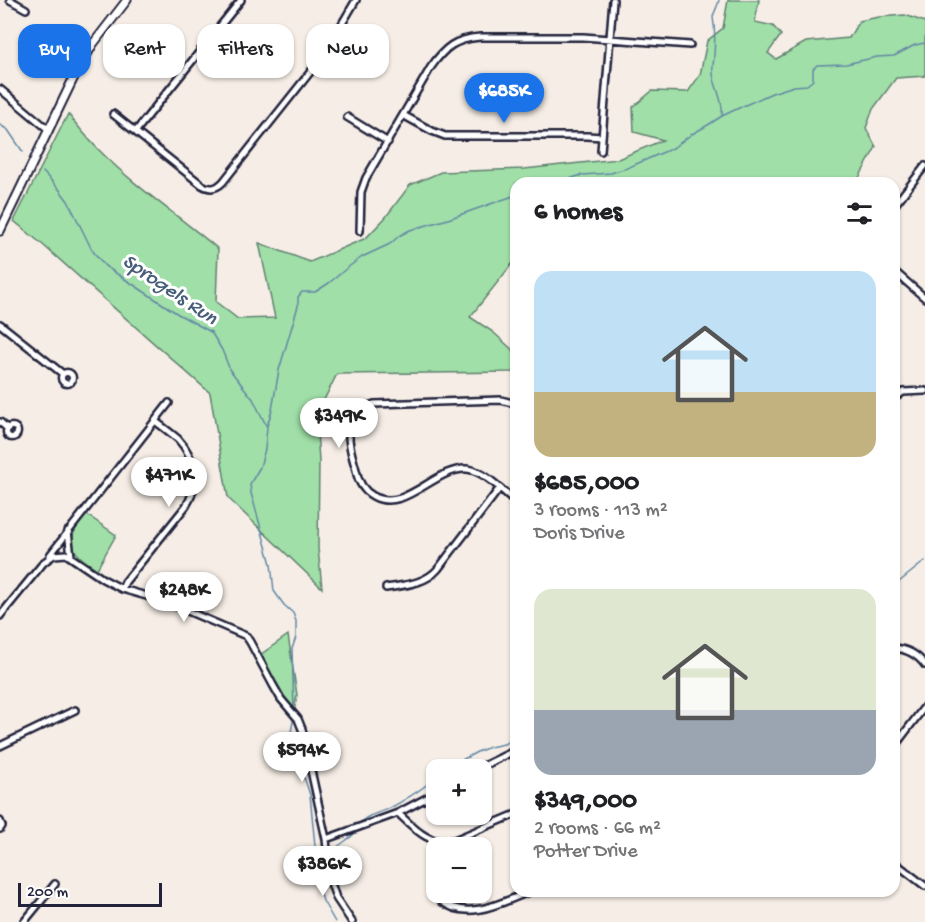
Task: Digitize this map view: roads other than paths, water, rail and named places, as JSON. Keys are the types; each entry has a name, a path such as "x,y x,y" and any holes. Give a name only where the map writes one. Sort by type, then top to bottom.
{"street":[{"path":"11,0 26,9"},
{"path":"0,231 75,75 101,33 127,0"},
{"path":"136,131 241,0"},
{"path":"113,114 201,185 212,189 218,186 323,56 356,0"},
{"path":"601,151 613,0"},
{"path":"360,231 363,185 403,115 441,54 448,47 459,41 480,37 583,37 690,45"},
{"path":"0,89 49,130"},
{"path":"403,115 445,136 602,137"},
{"path":"347,117 388,142"},
{"path":"900,198 925,166"},
{"path":"900,276 925,298"},
{"path":"0,324 63,374"},
{"path":"900,394 903,392 925,392"},
{"path":"510,402 501,400 374,404 359,413 352,421 350,430 350,444 359,481 365,490 375,497 387,500 399,498 450,472 468,469 478,472 510,497"},
{"path":"0,615 48,558 169,403"},
{"path":"122,589 125,582 186,506 194,489 194,472 183,445 155,421"},
{"path":"0,422 8,429"},
{"path":"386,588 420,582 430,576 499,489"},
{"path":"68,531 72,557"},
{"path":"48,558 60,554 72,557 103,579 122,589 164,601 246,636 277,692 298,719 304,735 326,839 330,880 336,898 352,922"},
{"path":"900,649 912,653 925,665"},
{"path":"900,739 925,706"},
{"path":"0,746 75,710"},
{"path":"492,762 510,753"},
{"path":"326,839 398,813 426,798"},
{"path":"398,813 419,832 441,842 454,840 510,817"},
{"path":"900,867 925,886"},
{"path":"24,922 55,884"},
{"path":"444,903 459,911 476,912 515,897"}],"waterway":[{"path":"719,0 713,17 715,41 713,72 722,105 722,115"},
{"path":"575,177 611,173 673,148 692,134 741,107 772,93 794,86 807,85 813,80 813,69 817,65 846,64 877,57 894,56 915,45 925,43"},
{"name":"Sprogels Run","path":"0,125 8,130 23,152"},
{"name":"Sprogels Run","path":"43,172 68,201 92,250 105,266 178,314 211,332 230,370 253,399 267,427 265,449 260,467 250,484 271,564 274,591 293,613 296,621 296,637 292,649 294,711"},
{"path":"267,426 279,370 298,306 298,297 302,292 315,292 362,257 390,244 410,230 510,197"},
{"path":"900,581 925,561"},
{"name":"Sprogels Run","path":"294,716 289,743 291,754 310,795 319,887 323,901 335,922"},
{"path":"464,759 510,741"},
{"path":"359,825 370,816 410,797 426,785"},
{"path":"331,854 357,830"},
{"path":"316,857 326,856"}]}
